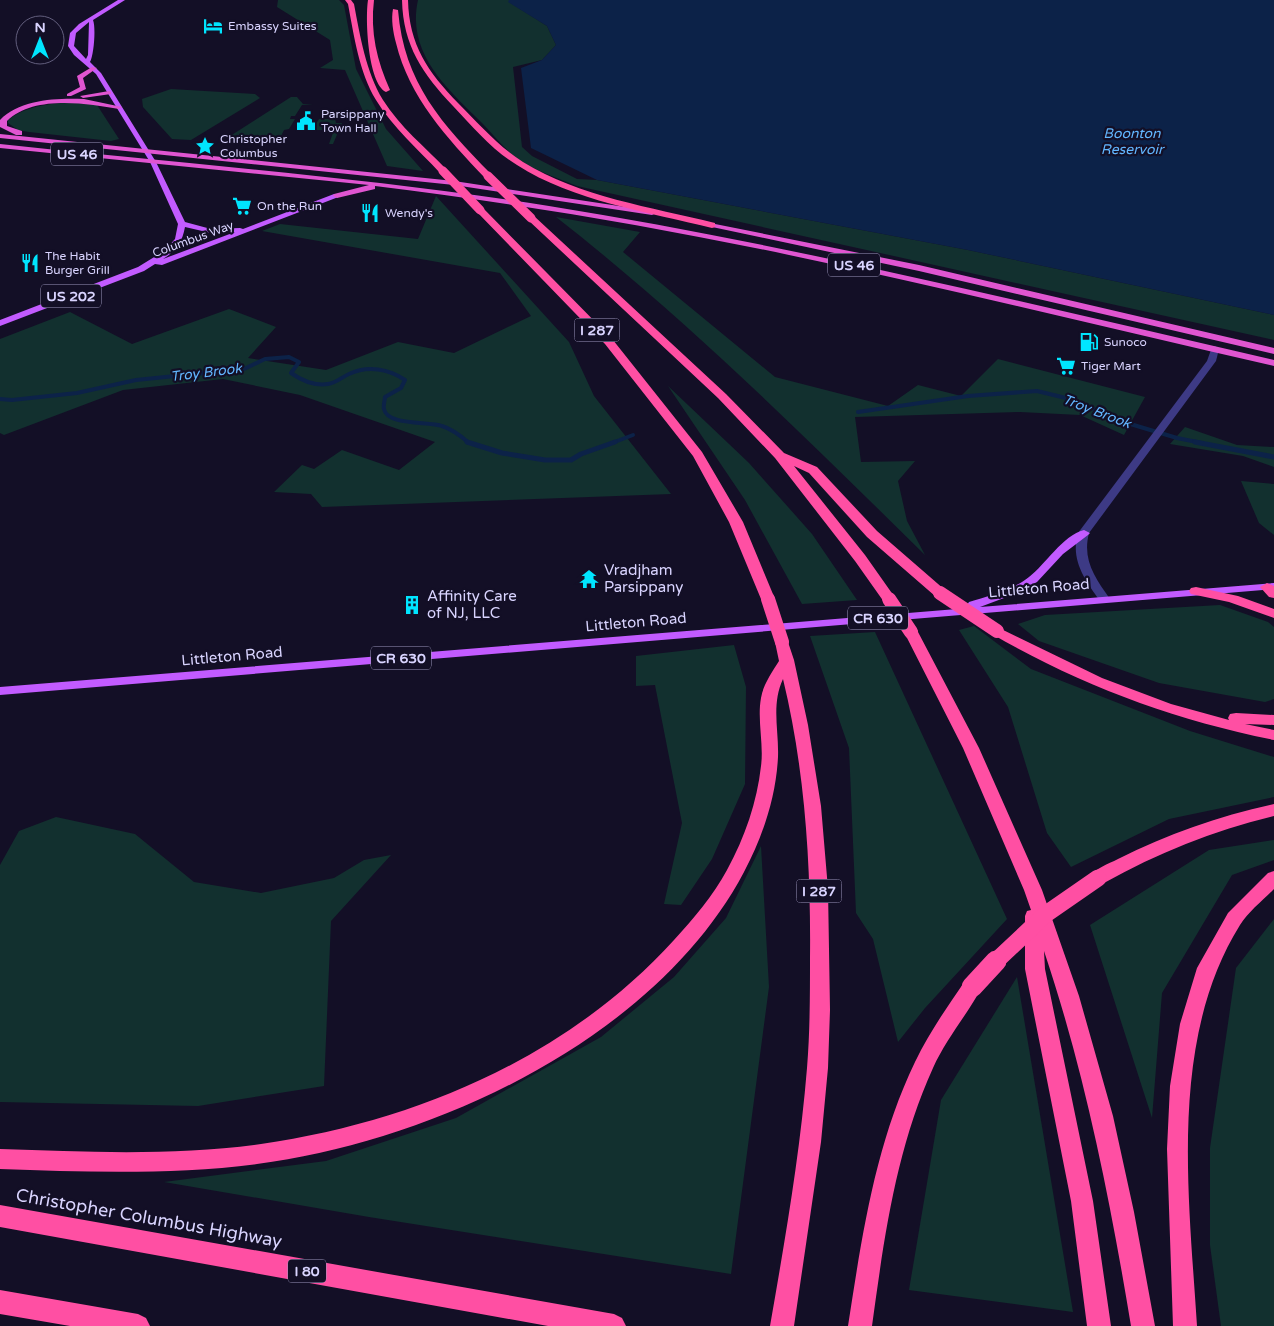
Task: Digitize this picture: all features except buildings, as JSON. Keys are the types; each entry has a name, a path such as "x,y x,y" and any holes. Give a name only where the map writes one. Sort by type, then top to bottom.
{"highway":[{"path":"348,0 351,4 358,42 366,70 380,100 394,119 443,170"},
{"name":"I 287","path":"371,0 368,26 377,69 393,104 413,135 480,210 609,342 698,455 736,522 768,599 784,651 800,716 818,848 820,938 820,1030 812,1125 797,1238 782,1326"},
{"name":"I 287","path":"396,0 397,34 402,56 412,79 446,131 531,218 722,396 779,455 860,558 911,632 971,748 1033,890 1069,996 1102,1116 1123,1212 1143,1326"},
{"path":"405,0 404,16 408,36 423,66 433,81 506,155 538,174 576,190 632,206 712,225"},
{"path":"0,112 68,96 82,90 84,86 80,77 94,68"},
{"path":"37,102 109,93"},
{"path":"61,142 9,130 4,127 2,121 9,114 18,110 50,103 84,101 119,107"},
{"name":"US 46","path":"0,136 477,186 598,203 918,268 1274,351"},
{"name":"US 46","path":"0,146 318,177 547,208 750,243 924,280 1274,363"},
{"path":"318,177 335,182 342,187 341,192 337,196"},
{"path":"337,196 370,187 402,187"},
{"path":"779,455 813,470 872,534 940,593 1027,649 1094,682 1175,711 1274,735"},
{"path":"1196,591 1233,599 1274,614"},
{"path":"0,1159 79,1162 152,1161 225,1158 295,1148 367,1131 431,1110 512,1072 583,1032 632,994 671,957 715,904 730,881 751,836 762,805 770,759 769,695 784,651"},
{"path":"1094,682 1137,696 1225,716 1254,720 1274,720"},
{"path":"860,1326 871,1249 882,1194 906,1106 936,1040 953,1011 972,987 1010,945 1035,922 1069,896 1098,878 1132,859 1180,838 1232,820 1274,810"},
{"path":"1185,1326 1178,1143 1180,1090 1192,1012 1201,981 1215,950 1248,902 1274,878"},
{"path":"1033,890 1035,969 1082,1201 1099,1326"},
{"name":"Christopher Columbus Highway","path":"0,1216 614,1326"},
{"path":"0,1302 138,1326"}],"main road":[{"path":"122,0 91,21 80,25 73,33 71,46 78,58 88,62 94,68 146,150 182,224 219,232 250,228"},
{"path":"88,62 92,55 90,39 93,26 91,21"},
{"name":"Columbus Way","path":"141,269 236,237 250,228 337,196"},
{"name":"US 202","path":"0,323 141,269 176,245 182,231 182,224"},
{"path":"954,611 1023,586 1041,574 1059,552 1084,533"},
{"name":"Littleton Road","path":"0,691 1196,591 1272,589"}],"street":[{"path":"1104,599 1083,565 1080,547 1084,533 1211,361 1215,349"}],"green space":[{"path":"278,0 339,0 344,5 356,69 386,129 423,171 387,166 345,70 320,68 333,60 330,40 277,7"},
{"path":"418,0 509,0 509,2 547,26 556,45 542,60 513,67 522,147 532,156 577,179 597,180 968,250 1274,315 1274,340 577,186 554,177 518,159 504,147 456,97 433,69 424,54 418,37 416,19"},
{"path":"171,89 255,94 260,98 191,140 172,139 143,107 142,99"},
{"path":"291,97 297,97 303,104 313,104 302,105 295,116 291,116 290,119 295,119 289,129 284,130 281,136 287,138 227,138"},
{"path":"70,102 97,105 119,139 111,141 29,132 18,130 8,123 8,120 15,115 30,109"},
{"path":"319,119 335,119 336,123 342,123 333,144 329,144 334,130 312,130"},
{"path":"436,196 569,342 594,396 671,494 322,507 311,494 274,492 302,465 314,469 342,450 399,470 435,442 300,395 223,379 123,390 4,435 0,433 0,339 70,312 132,344 229,309 276,327 248,358 326,370 398,342 454,353 531,316 500,273 262,231 280,224 418,239"},
{"path":"556,217 640,232 623,252 775,377 888,406 918,385 961,396 998,359 1145,397 1124,435 1080,415 1020,412 855,417 861,462 915,461 898,481 907,521 925,555 791,424 699,338 605,256"},
{"path":"668,386 749,463 812,534 857,600 802,604 745,500"},
{"path":"1185,427 1237,445 1274,447 1274,467 1243,456 1170,444"},
{"path":"1241,481 1274,484 1274,535 1259,523"},
{"path":"1220,605 1268,622 1274,627 1274,699 1265,702 1159,683 1039,641 1018,624 1045,615"},
{"path":"974,626 1031,669 1190,731 1274,757 1274,797 1169,819 1071,867 1047,833 1008,707 959,630"},
{"path":"875,632 1007,919 925,1008 898,1042 873,939 856,913 849,748 810,636"},
{"path":"734,645 746,687 745,784 712,859 681,905 664,904 682,823 655,685 636,686 636,656"},
{"path":"56,817 135,834 194,882 261,893 334,878 364,860 391,855 331,921 324,1086 198,1106 0,1102 0,865 19,831"},
{"path":"1274,840 1274,860 1232,875 1162,993 1152,1118 1090,925 1209,850"},
{"path":"761,846 769,987 731,1274 369,1217 164,1182 326,1161 456,1118 601,1037 674,977 726,918"},
{"path":"1274,919 1274,1326 1221,1326 1210,1245 1210,1148 1236,968"},
{"path":"1017,977 1073,1312 909,1290 941,1100"}],"water":[{"name":"Boonton Reservoir","path":"509,0 1274,0 1274,315 968,250 597,180 531,148 521,68 542,60 556,45 547,26 508,2"}],"waterway":[{"name":"Troy Brook","path":"0,399 12,400 77,393 136,380 244,369 265,359 289,357 299,362 291,373 304,380 318,384 331,383 356,371 371,369 399,376 405,380 401,388 385,397 384,409 387,414 400,421 442,426 468,442"},
{"name":"Troy Brook","path":"858,412 968,396 1037,391 1070,399 1127,423 1177,438 1202,443"},
{"name":"Troy Brook","path":"612,443 633,435"},
{"name":"Troy Brook","path":"468,442 502,453 545,460 571,460 581,454 615,442"},
{"name":"Troy Brook","path":"1195,442 1274,457"}],"place":[{"name":"Embassy Suites","path":"213,26"},
{"name":"Parsippany Town Hall","path":"306,121"},
{"name":"Christopher Columbus","path":"205,146"},
{"name":"On the Run","path":"242,206"},
{"name":"Wendy's","path":"370,213"},
{"name":"The Habit Burger Grill","path":"30,263"},
{"name":"Sunoco","path":"1089,342"},
{"name":"Tiger Mart","path":"1066,366"},
{"name":"Vradjham Parsippany","path":"589,579"},
{"name":"Affinity Care of NJ, LLC","path":"412,605"}]}
